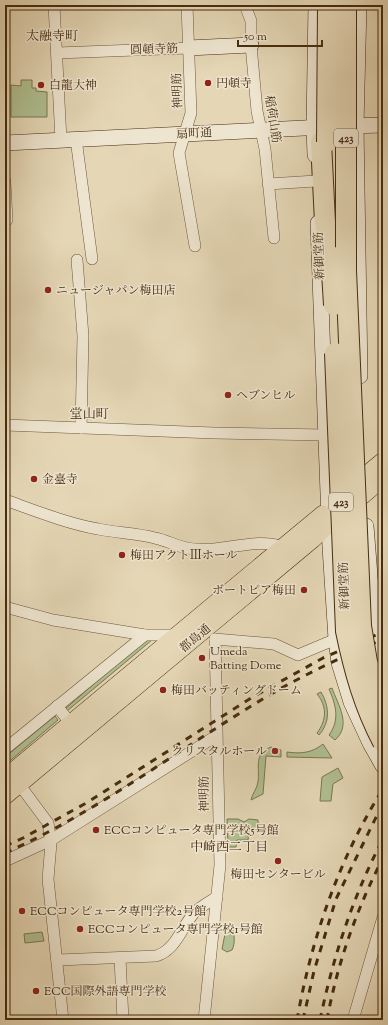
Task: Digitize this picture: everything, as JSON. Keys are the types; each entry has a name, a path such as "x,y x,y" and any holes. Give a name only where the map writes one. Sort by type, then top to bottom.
{"highway":[{"name":"423","path":"323,5 321,142 325,222 331,256"},
{"name":"423","path":"328,5 327,142 331,256"},
{"name":"423","path":"331,256 335,219 333,145 336,5"},
{"name":"423","path":"346,5 346,270 361,626 368,662 383,708"},
{"name":"423","path":"346,270 350,226 353,5"},
{"name":"新御堂筋","path":"331,256 346,631 353,668 364,702 383,742"}],"main road":[{"name":"都島通","path":"9,779 206,629 313,539 330,515 362,486 383,461"},
{"name":"都島通","path":"362,486 383,478"},
{"name":"都島通","path":"5,796 9,779 71,724 179,635 206,629 284,547 312,525 330,515"}],"street":[{"path":"54,5 57,53 68,140 92,259"},
{"name":"神明筋","path":"187,5 191,113 179,153 195,246"},
{"name":"稲荷山筋","path":"245,5 251,21 251,45 257,111 262,130 274,238"},
{"name":"新御堂筋","path":"316,5 314,127 326,435 336,639 339,663 351,702 370,744 383,766"},
{"path":"359,5 356,126 362,486 383,671"},
{"name":"圓頓寺筋","path":"57,53 251,45"},
{"name":"扇町通","path":"5,143 314,127 383,125"},
{"path":"268,184 316,181"},
{"path":"5,182 7,220"},
{"path":"77,260 83,336 81,428"},
{"path":"5,426 326,435"},
{"path":"5,500 50,516 98,529 155,538 188,548 215,549 254,543 276,544 284,547"},
{"path":"5,607 53,620 145,635 179,635"},
{"path":"206,629 274,644 298,655 336,639"},
{"name":"神明筋","path":"204,1020 220,865 216,736 206,629"},
{"path":"5,750 145,635"},
{"path":"57,706 71,724"},
{"path":"5,861 51,840 216,736"},
{"path":"9,779 48,823 51,840 48,879 58,960 63,1020"},
{"path":"58,960 162,955 174,944 194,913 217,897"},
{"path":"354,1020 383,917"},
{"path":"120,958 123,1020"}],"green space":[{"path":"21,80 32,80 32,88 36,88 36,91 47,92 47,117 11,117 11,85 21,86"},
{"path":"152,640 67,711 65,709 143,641"},
{"path":"332,688 340,708 343,721 343,728 335,740 329,735 335,724 336,718 334,701 329,689"},
{"path":"321,692 326,703 328,714 326,724 319,735 317,733 323,723 324,718 323,703 317,694"},
{"path":"55,716 58,720 5,765 5,757"},
{"path":"323,744 332,758 287,757 287,752 306,752"},
{"path":"271,747 281,750 281,757 266,756 263,794 251,800 258,782 258,762 262,753"},
{"path":"338,768 343,778 333,784 331,801 320,801 322,777"},
{"path":"227,819 238,819 244,822 249,819 258,820 258,829 249,828 248,840 237,840 236,847 228,847"},
{"path":"227,924 231,925 234,940 232,950 227,952 222,949"},
{"path":"42,932 44,941 25,943 24,934"}],"railway":[{"path":"5,846 23,838 88,802 251,698 323,658 383,632"},
{"path":"5,853 38,837 101,802 222,724 284,687 383,639"},
{"path":"297,1020 310,960 329,900 353,843 367,815 383,789"},
{"path":"303,1020 314,971 336,899 383,803"},
{"path":"320,1020 331,973 345,927 362,882 383,839"},
{"path":"327,1020 336,978 356,916 383,858"}],"place":[{"name":"円頓寺","path":"208,83"},
{"name":"白龍大神","path":"41,85"},
{"name":"ニュージャパン梅田店","path":"48,290"},
{"name":"ヘブンヒル","path":"228,395"},
{"name":"金臺寺","path":"34,479"},
{"name":"梅田アクトⅢホール","path":"122,555"},
{"name":"ボートピア梅田","path":"304,590"},
{"name":"Umeda Batting Dome","path":"202,658"},
{"name":"梅田バッティングドーム","path":"163,690"},
{"name":"クリスタルホール","path":"275,751"},
{"name":"ECCコンピュータ専門学校5号館","path":"96,830"},
{"name":"梅田センタービル","path":"278,861"},
{"name":"ECCコンピュータ専門学校2号館","path":"22,911"},
{"name":"ECCコンピュータ専門学校1号館","path":"80,929"},
{"name":"ECC国際外語専門学校","path":"36,991"}],"district":[{"name":"太融寺町","path":"52,35"},
{"name":"堂山町","path":"89,413"},
{"name":"中崎西二丁目","path":"229,846"}]}
